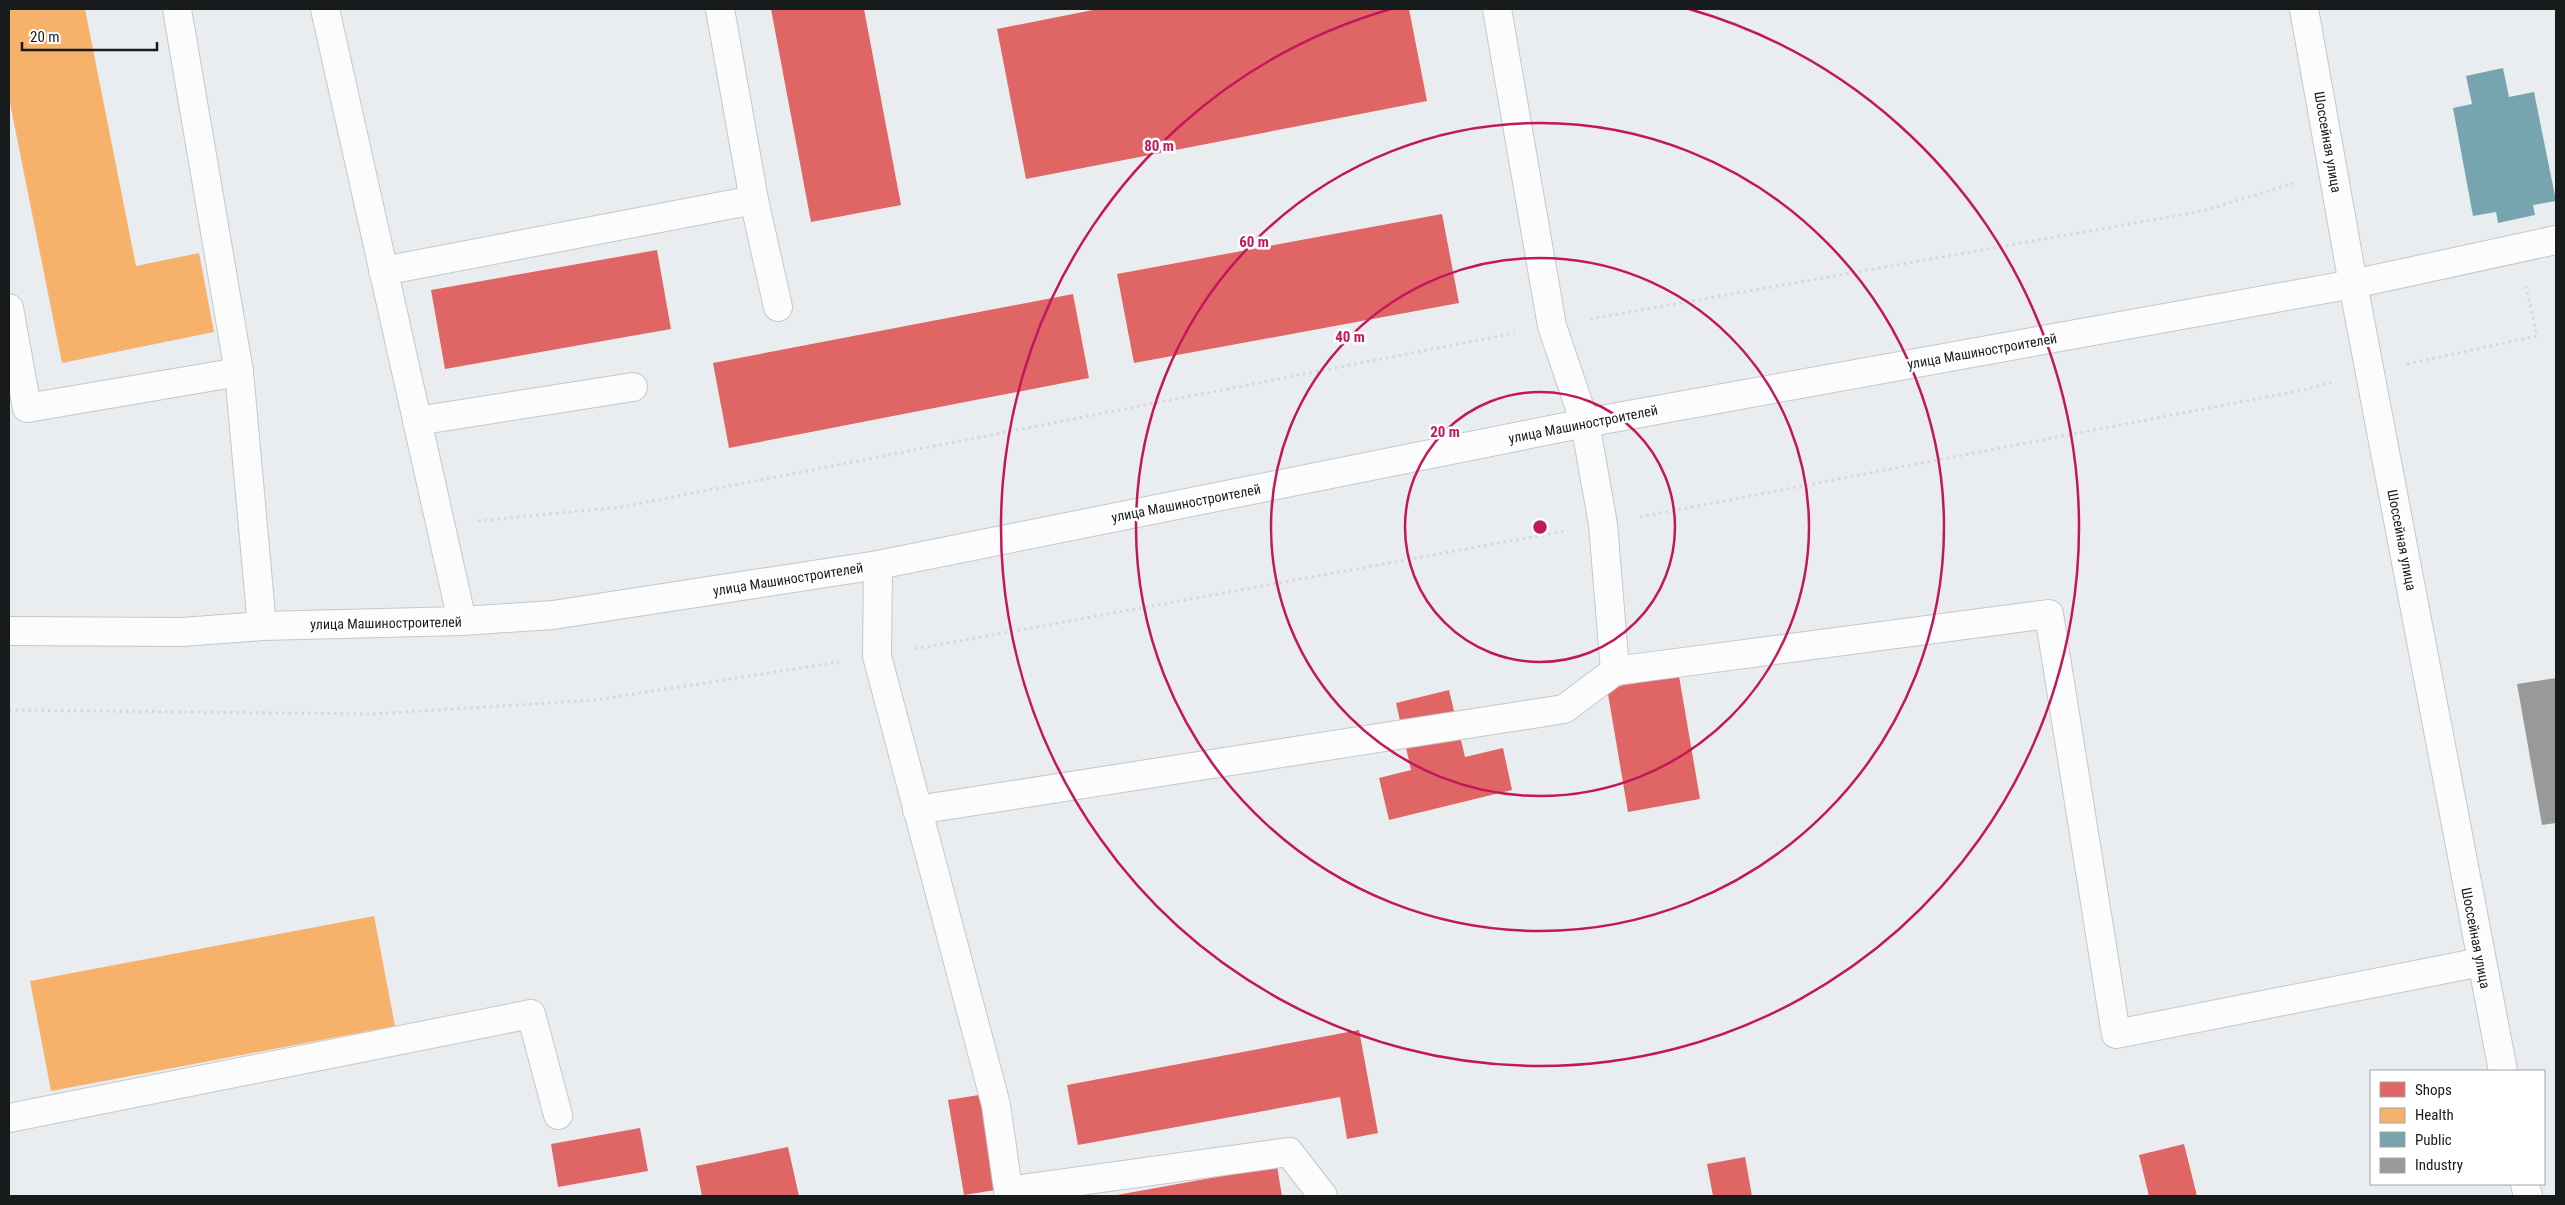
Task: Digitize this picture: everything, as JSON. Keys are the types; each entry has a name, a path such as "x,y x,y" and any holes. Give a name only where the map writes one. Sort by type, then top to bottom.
{"street":[{"path":"177,9 239,372 262,626"},
{"path":"325,9 462,621"},
{"path":"720,9 754,200 778,307"},
{"path":"1497,9 1552,326 1585,423 1603,524 1615,671"},
{"name":"Шоссейная улица","path":"2304,9 2353,284 2480,962 2503,1070"},
{"path":"383,270 754,200"},
{"name":"улица Машиностроителей","path":"9,632 182,632 262,626 462,621 553,616 878,565 1585,423 2353,284 2556,240"},
{"path":"9,308 27,408 239,372"},
{"path":"417,420 632,387"},
{"path":"878,565 878,656 996,1105 1009,1194 1290,1152 1323,1196"},
{"path":"918,810 1564,709 1615,671 2049,614 2116,1034 2480,962"},
{"path":"9,1118 531,1014 558,1115"}],"path":[{"path":"441,524 621,507 1552,326 2203,211 2334,171"},
{"path":"9,710 373,714 596,700 878,656 1603,524 2303,390 2537,336 2517,249"}],"building: Shops":[{"path":"771,9 864,9 901,205 811,222"},
{"path":"1098,9 1409,9 1427,101 1026,179 997,29"},
{"path":"1442,214 1459,303 1134,363 1117,274"},
{"path":"657,250 671,329 445,369 431,290"},
{"path":"1073,294 1089,378 729,448 713,363"},
{"path":"1679,676 1700,799 1628,812 1607,688"},
{"path":"1449,690 1465,757 1503,748 1512,790 1389,820 1379,778 1411,770 1396,703"},
{"path":"1359,1030 1378,1133 1347,1139 1340,1097 1078,1145 1067,1085"},
{"path":"985,1094 1002,1189 964,1195 948,1100"},
{"path":"640,1128 648,1171 558,1187 551,1144"},
{"path":"2184,1144 2197,1196 2149,1196 2139,1155"},
{"path":"788,1147 799,1196 702,1196 696,1166"},
{"path":"1745,1157 1752,1196 1713,1196 1707,1164"},
{"path":"1277,1166 1282,1196 1117,1196 1117,1195"}],"building: Health":[{"path":"9,9 85,9 136,266 199,253 214,332 62,363 9,98"},
{"path":"374,916 395,1026 51,1091 30,981"}],"building: Public":[{"path":"2503,68 2509,97 2534,92 2556,201 2533,205 2535,215 2498,223 2496,212 2473,216 2453,108 2472,104 2466,76"}],"building: Industry":[{"path":"2556,678 2556,823 2542,825 2517,684"}]}
